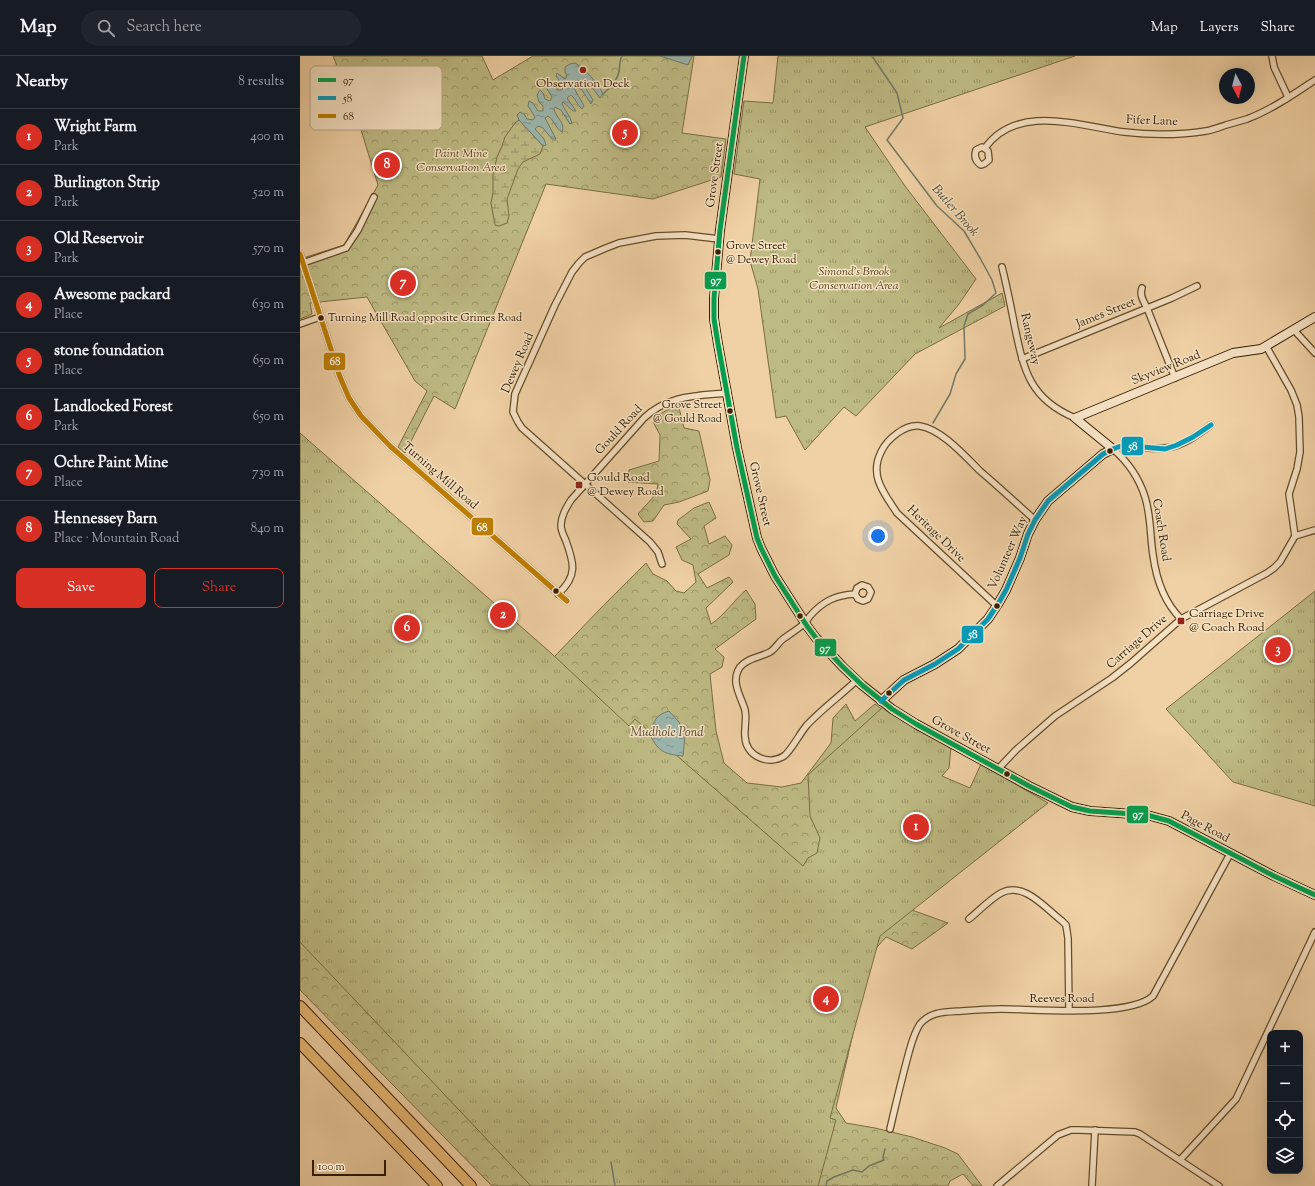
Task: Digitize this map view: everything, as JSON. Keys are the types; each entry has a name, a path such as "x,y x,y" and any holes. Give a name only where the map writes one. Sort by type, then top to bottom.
{"highway":[{"path":"300,1006 471,1186"},
{"path":"300,1043 437,1186"}],"main road":[{"name":"Grove Street","path":"744,56 719,239 714,289 714,319 737,448 750,510 761,548 775,576 805,623 828,651 857,680 882,701 916,724 1053,797"},
{"name":"Skyview Road","path":"1075,418 1233,353 1261,349 1315,317"},
{"path":"1075,418 1113,449"},
{"name":"Volunteer Way","path":"882,701 904,680 941,661 958,649 988,619 997,606 1020,558 1028,534 1035,520 1048,501 1103,454 1113,449"},
{"name":"Page Road","path":"1053,797 1082,810 1137,814 1169,822 1230,854 1315,895"}],"street":[{"path":"1272,56 1274,67 1288,97"},
{"name":"Fifer Lane","path":"984,148 1003,131 1031,121 1075,123 1124,132 1141,133 1190,133 1208,131 1247,119 1288,97 1315,80"},
{"path":"303,263 346,248 358,230 374,198"},
{"name":"Dewey Road","path":"662,564 658,552 650,542 528,434 518,422 513,412 515,394 555,305 572,272 585,257 619,243 666,235 685,235 719,239"},
{"name":"Turning Mill Road","path":"300,254 344,386 354,407 366,423 393,449 567,601"},
{"name":"Rangeway","path":"1002,267 1022,359 1029,378 1044,399 1056,409 1075,418"},
{"name":"James Street","path":"1022,359 1181,294 1197,286"},
{"path":"1142,288 1140,291 1142,298 1175,378"},
{"path":"300,324 320,317"},
{"path":"1294,330 1315,353"},
{"path":"1266,346 1291,390 1297,405 1299,417 1300,452 1297,469 1289,494 1295,536 1315,530"},
{"name":"Gould Road","path":"558,594 564,589 574,568 561,526 564,512 571,500 644,418 655,408 676,399 727,393"},
{"name":"Volunteer Way","path":"1113,449 1121,446 1165,448 1177,445 1193,437 1211,424"},
{"name":"Heritage Drive","path":"997,606 897,513 878,482 876,472 880,454 886,444 906,428 918,426 927,428 939,434 949,442 1035,520"},
{"name":"Coach Road","path":"1113,449 1125,460 1134,472 1146,498 1153,556 1158,580 1170,606 1181,619"},
{"name":"Carriage Drive","path":"998,769 1016,750 1054,716 1112,678 1181,619 1268,573 1280,562 1295,536"},
{"path":"855,594 841,595 831,599 816,610 805,623 782,640 771,651 748,661 740,667 736,677 736,689 745,711 745,738 747,745 753,754 761,759 769,760 784,756 808,724 857,680"},
{"name":"Reeves Road","path":"890,1129 912,1038 927,1017 937,1013 984,1010 1103,1010 1141,1004 1153,996 1230,854"},
{"path":"969,919 1000,894 1011,890 1019,890 1028,893 1062,921 1066,925 1068,938 1069,1010"},
{"path":"1180,1160 1236,1099 1315,932"},
{"path":"998,1186 1058,1135 1071,1130 1095,1130 1135,1132 1140,1134 1219,1186"},
{"path":"1092,1186 1095,1130"}],"green space":[{"name":"Paint Mine Conservation Area","path":"333,56 482,56 493,80 533,56 694,56 682,133 726,139 721,177 653,199 546,184 455,409 434,396 405,453 398,447 427,391 415,381 367,297 310,303 312,314 300,319 300,259 344,245 378,185 361,130 442,130 442,66 337,66"},
{"name":"Simond's Brook Conservation Area","path":"778,56 1075,56 865,127 905,186 976,279 959,304 939,328 1002,293 1005,306 915,354 856,416 844,407 805,450 786,416 776,418 758,289 750,261 760,179 734,174 744,101 773,103"},
{"path":"519,120 543,146 540,154 523,162 518,169 507,199 509,216 507,223 499,226 495,225 491,203 493,193 493,175 497,157 505,137"},
{"path":"678,404 684,428 699,431 710,480 708,491 679,502 664,505 653,521 644,522 638,514 656,494 658,484 628,482 629,470 659,461 660,435 653,422 660,414"},
{"path":"300,433 551,653 629,726 635,719 803,866 808,858 817,853 820,838 810,816 808,775 883,707 951,747 949,768 942,776 970,788 981,764 1048,803 880,936 830,1118 836,1120 818,1186 531,1186 300,942"},
{"path":"709,502 716,518 704,526 709,544 725,536 732,545 729,555 698,574 707,588 729,577 733,582 706,608 711,624 721,616 746,590 755,604 756,619 715,649 724,657 722,667 710,674 716,731 724,763 747,783 782,787 801,783 831,743 833,718 846,704 855,721 875,704 883,710 909,909 948,923 912,949 886,937 871,954 836,1108 846,1123 912,1137 958,1154 982,1186 973,1186 963,1174 950,1181 948,1186 492,1186 300,990 300,903 508,705 646,563 653,574 667,581 676,591 684,593 696,582 693,565 682,560 676,547 691,539 677,524 678,520 694,508"},
{"path":"1315,591 1315,806 1233,782 1166,709"}],"water":[{"path":"660,56 692,56 688,65"},
{"path":"575,63 591,77 603,94 600,98 591,86 583,84 593,100 591,104 582,90 575,86 574,88 584,106 582,109 571,95 567,98 576,111 573,111 563,102 562,104 572,123 570,124 561,110 555,107 555,112 562,123 563,129 562,132 558,129 548,116 545,118 556,139 552,139 543,128 538,126 535,129 544,139 546,145 543,146 519,120 517,115 520,112 524,114 527,119 533,120 535,117 528,106 529,101 533,103 538,111 543,111 543,106 539,102 537,95 540,90 545,99 550,101 552,97 546,87 545,82 548,79 557,90 562,90 563,86 556,76 557,73 565,79 567,76 565,67"},
{"name":"Mudhole Pond","path":"669,711 679,722 685,736 683,756 667,753 659,749 650,735 655,720"}],"waterway":[{"path":"603,94 611,87 617,78 622,56"},
{"name":"Butler Brook","path":"872,56 897,93 903,118 887,140 937,206 964,231 992,280 996,293 983,305 968,314 964,326 965,359 956,374 950,394 933,423"},
{"path":"826,1186 827,1181 834,1177 853,1170 862,1172 869,1166 884,1160 883,1157 885,1149"},
{"path":"611,1162 615,1186"}],"transit line":[{"name":"97","path":"744,56 720,230 714,298 714,319 737,448 757,538 775,576 807,626 842,666 862,685 892,709 916,724 1029,786 1072,807 1090,811 1147,815 1169,821 1274,876 1315,895"},
{"name":"68","path":"300,254 340,377 349,398 361,416 390,446 567,601"},
{"name":"58","path":"881,701 904,680 935,664 958,649 988,619 1006,590 1035,520 1048,501 1103,454 1121,446 1165,449 1193,437 1211,425"}],"place":[{"name":"Observation Deck","path":"583,70"},
{"name":"stone foundation","path":"625,133"},
{"name":"Hennessey Barn","path":"387,165"},
{"name":"Grove Street @ Dewey Road","path":"718,252"},
{"name":"Ochre Paint Mine","path":"403,283"},
{"name":"Turning Mill Road opposite Grimes Road","path":"321,318"},
{"name":"Grove Street @ Gould Road","path":"730,411"},
{"name":"Gould Road @ Dewey Road","path":"579,485"},
{"name":"Burlington Strip","path":"503,615"},
{"name":"Carriage Drive @ Coach Road","path":"1181,621"},
{"name":"Landlocked Forest","path":"407,628"},
{"name":"Old Reservoir","path":"1278,650"},
{"name":"Wright Farm","path":"916,827"},
{"name":"Awesome packard","path":"826,999"}]}
